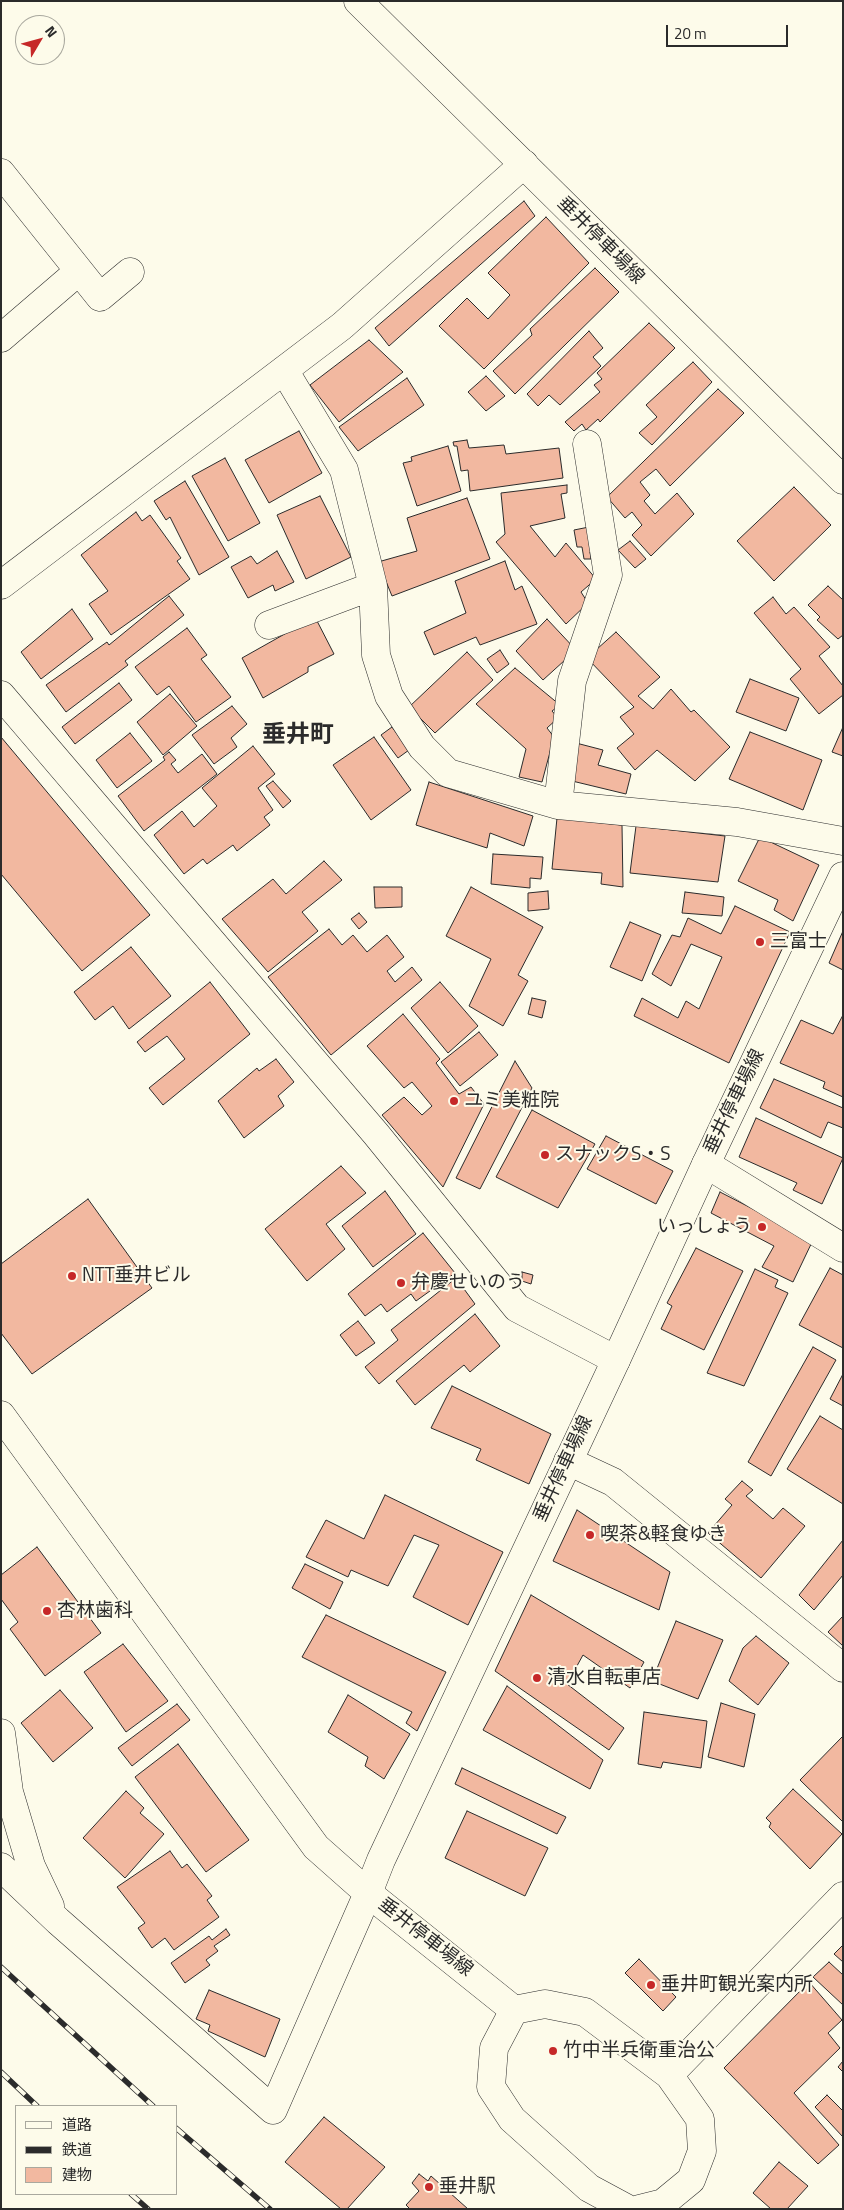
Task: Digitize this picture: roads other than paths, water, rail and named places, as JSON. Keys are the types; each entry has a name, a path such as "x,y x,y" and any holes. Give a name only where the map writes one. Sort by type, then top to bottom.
{"street":[{"name":"垂井停車場線","path":"358,1 843,480"},
{"path":"1,585 342,326 524,164"},
{"path":"1,174 100,297 130,272"},
{"path":"1,338 79,271"},
{"path":"284,370 344,470 373,586 376,655 389,696 422,747 448,773 558,805 737,822 843,841"},
{"path":"558,805 572,681 608,575 588,444"},
{"path":"269,625 373,586"},
{"path":"1,695 376,1134 517,1308 616,1360"},
{"name":"垂井停車場線","path":"514,2010 368,1893 381,1860 706,1164 843,876"},
{"path":"706,1164 843,1248"},
{"path":"1,1416 316,1847 368,1893 273,2110 58,1921 1,1867"},
{"path":"568,1461 613,1482 843,1668"},
{"path":"1,1733 9,1792 32,1866 58,1921"},
{"path":"670,2075 843,1896"},
{"path":"628,2209 589,2188 519,2126 512,2119 491,2087 494,2048 514,2010 545,2004 585,2012 670,2075 700,2119 702,2151 691,2180 664,2204 639,2209"}],"railway":[{"path":"1,1967 152,2105"},
{"path":"1,2072 36,2105"},
{"path":"178,2130 270,2209"},
{"path":"132,2195 148,2209"}],"place":[{"name":"三富士","path":"760,942"},
{"name":"ユミ美粧院","path":"454,1101"},
{"name":"スナックS・S","path":"545,1155"},
{"name":"いっしょう","path":"762,1227"},
{"name":"NTT垂井ビル","path":"72,1276"},
{"name":"弁慶せいのう","path":"401,1283"},
{"name":"喫茶&軽食ゆき","path":"590,1535"},
{"name":"杏林歯科","path":"47,1611"},
{"name":"清水自転車店","path":"537,1678"},
{"name":"垂井町観光案内所","path":"651,1985"},
{"name":"竹中半兵衛重治公","path":"553,2051"},
{"name":"垂井駅","path":"429,2187"}],"district":[{"name":"垂井町","path":"298,736"}]}
